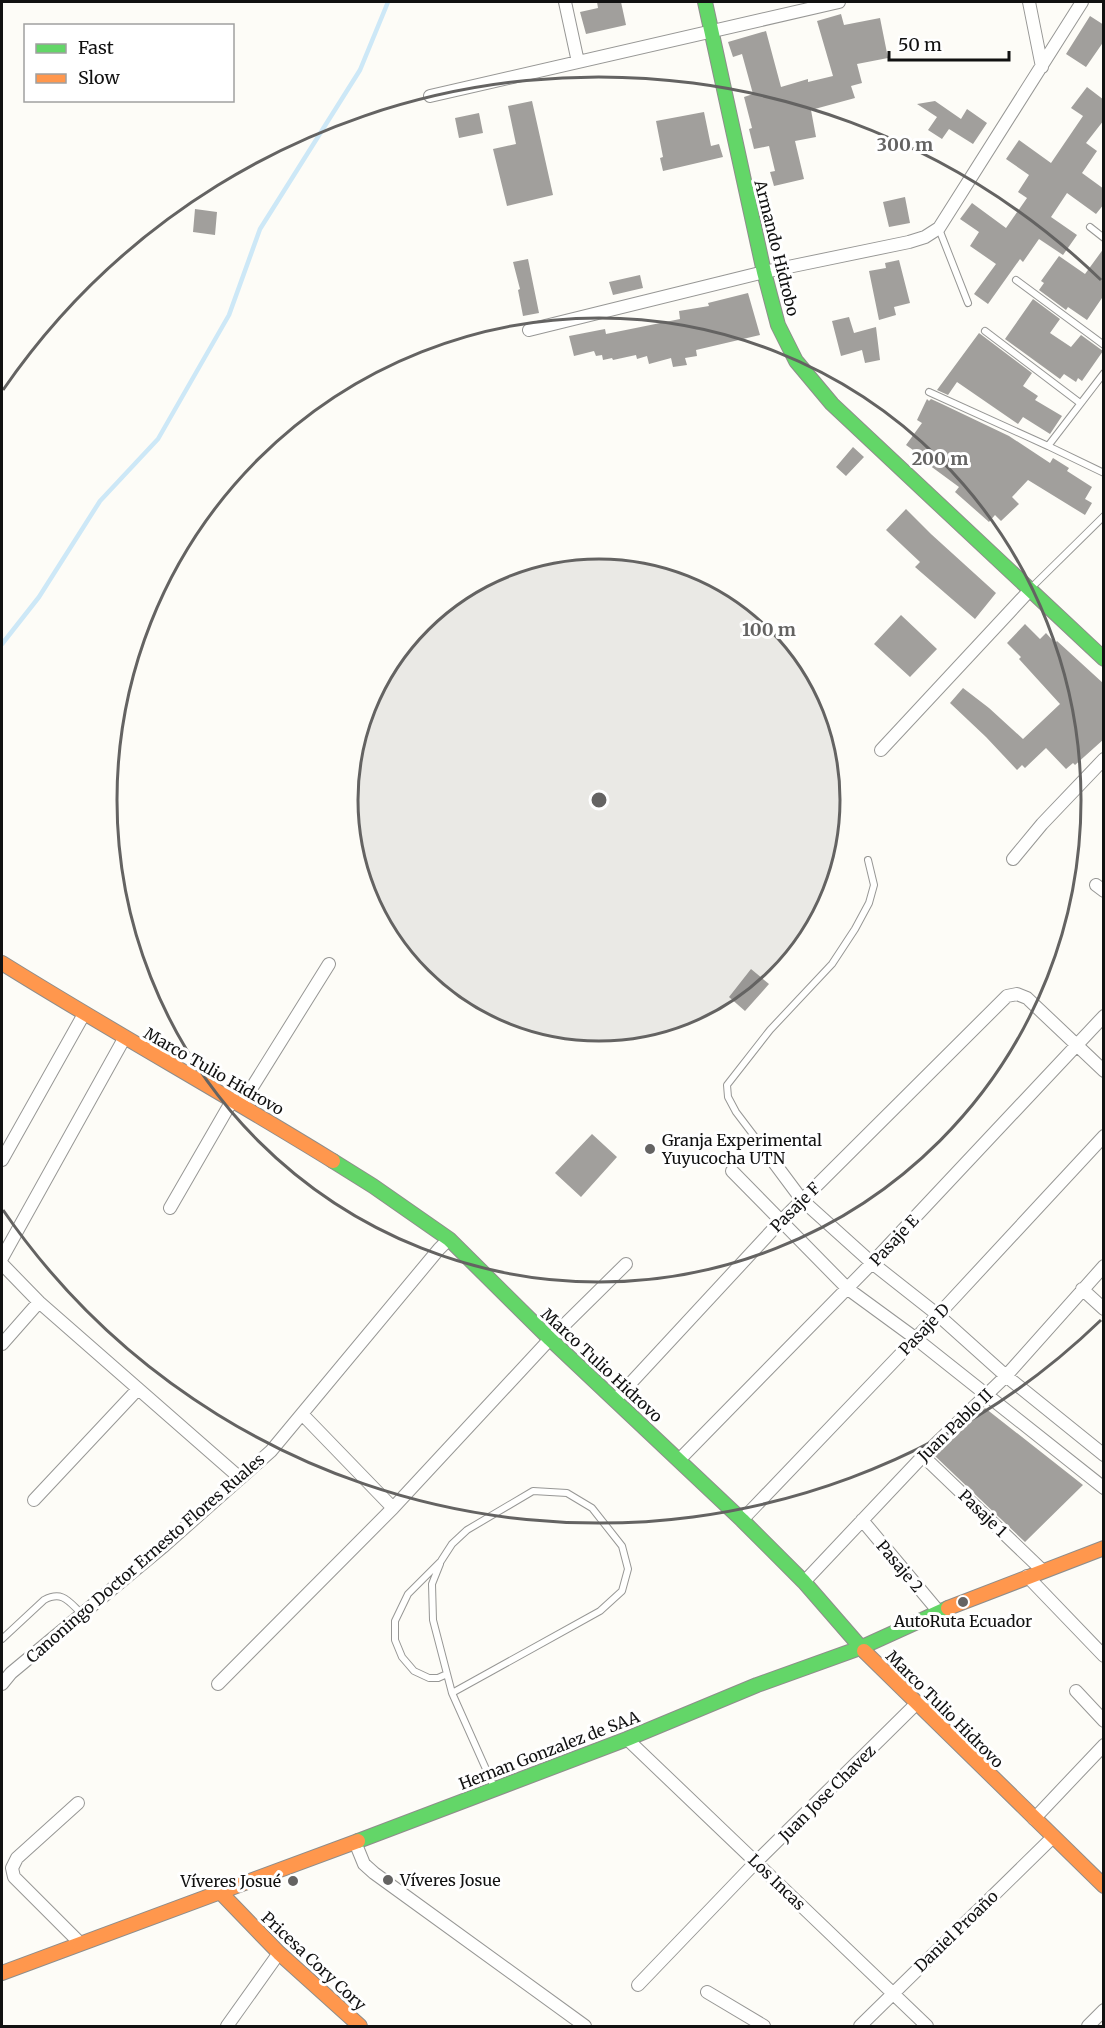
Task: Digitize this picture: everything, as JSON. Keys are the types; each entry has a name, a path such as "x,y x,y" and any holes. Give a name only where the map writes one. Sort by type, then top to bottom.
{"street":[{"path":"565,2 578,62"},
{"name":"Armando Hidrobo","path":"705,2 764,272 778,325 796,361 832,404 1104,659"},
{"path":"429,96 839,2"},
{"path":"1029,2 1042,67"},
{"path":"529,330 764,272 925,237 939,228 1082,2"},
{"path":"881,750 1030,590"},
{"path":"1013,859 1042,824 1104,759"},
{"name":"Marco Tulio Hidrovo","path":"2,963 374,1186 449,1239 550,1340 742,1520 804,1582 860,1648 1104,1886"},
{"path":"170,1208 328,963"},
{"name":"Pasaje F","path":"615,1400 780,1221 1008,996 1017,994 1027,998 1076,1045"},
{"path":"2,1160 84,1014"},
{"name":"Pasaje E","path":"679,1460 848,1289 1104,1016"},
{"path":"2,1258 124,1038"},
{"path":"1076,1045 1104,1071"},
{"name":"Pasaje D","path":"742,1520 938,1315 1104,1136"},
{"path":"764,1149 802,1200 872,1263 938,1315 1006,1376 1104,1455"},
{"path":"732,1171 848,1289 915,1338 1104,1488"},
{"name":"Canoningo Doctor Ernesto Flores Ruales","path":"2,1684 11,1673 271,1451 449,1239"},
{"path":"2,1264 39,1302 240,1478"},
{"path":"218,1684 393,1508 550,1340 626,1264"},
{"name":"Juan Pablo II","path":"804,1582 923,1456 1006,1376 1104,1266"},
{"path":"1082,1289 1104,1309"},
{"path":"2,1344 39,1302"},
{"path":"34,1500 138,1389"},
{"path":"302,1414 393,1508"},
{"name":"Pasaje 1","path":"923,1456 1042,1570"},
{"name":"Pasaje 2","path":"862,1520 939,1612"},
{"name":"Hernan Gonzalez de SAA","path":"2,1973 221,1893 627,1739 757,1685 860,1648 1027,1576 1104,1548"},
{"path":"1027,1576 1104,1656"},
{"path":"1076,1691 1104,1721"},
{"name":"Juan Jose Chavez","path":"638,1985 756,1862 916,1704"},
{"name":"Los Incas","path":"627,1739 927,2026"},
{"path":"1034,1819 1104,1745"},
{"path":"78,1803 17,1858 12,1868 14,1877 81,1944"},
{"name":"Daniel Proaño","path":"860,2026 1053,1838"},
{"path":"355,1842 364,1864 374,1874 585,2026"},
{"name":"Pricesa Cory Cory","path":"221,1893 279,1953 360,2026"},
{"path":"227,2026 279,1953"},
{"path":"707,1992 764,2026"},
{"path":"1088,2026 1104,2010"}],"lane":[{"path":"1090,227 1104,238"},
{"path":"939,228 968,303"},
{"path":"1016,280 1104,345"},
{"path":"985,331 1080,403"},
{"path":"1048,446 1104,373"},
{"path":"929,392 1104,473"},
{"path":"1030,590 1102,518"},
{"path":"764,1149 731,1104 726,1092 727,1085 770,1030 832,964 855,929 869,903 874,885 868,860"},
{"path":"452,1694 600,1611 622,1591 628,1569 622,1546 592,1508 567,1493 533,1491 467,1530 452,1544 441,1561 432,1584 432,1620 452,1694 494,1789"},
{"path":"441,1561 408,1594 395,1621 395,1640 402,1657 414,1671 429,1678 438,1678 447,1674"},
{"path":"2,1639 52,1595 63,1596 82,1614"}],"building":[{"path":"597,2 621,2 626,25 586,34 580,12 598,8"},
{"path":"841,14 844,25 880,18 888,58 857,64 862,83 851,86 855,98 811,110 816,137 795,141 804,179 774,186 770,172 775,171 769,146 754,149 749,129 752,128 744,97 753,94 742,54 733,57 728,42 766,31 781,87 808,79 808,82 833,76 817,21"},
{"path":"1090,16 1104,25 1104,41 1086,67 1066,54"},
{"path":"1087,87 1104,100 1104,120 1086,143 1097,151 1082,173 1104,189 1104,204 1096,214 1067,193 1051,217 1077,235 1063,255 1039,239 1023,262 1020,259 988,304 974,294 996,264 970,246 979,232 960,219 972,203 1006,228 1027,198 1018,192 1029,175 1006,159 1019,140 1051,163 1083,116 1071,108"},
{"path":"532,101 553,195 507,206 493,149 516,144 508,106"},
{"path":"935,101 961,119 967,109 987,123 973,144 949,129 942,139 928,130 937,117 917,104"},
{"path":"704,112 711,146 719,144 723,157 663,171 660,158 663,157 656,121"},
{"path":"479,113 483,133 459,138 455,118"},
{"path":"905,197 910,223 889,227 883,202"},
{"path":"195,209 217,212 215,235 193,232"},
{"path":"1104,248 1104,295 1087,320 1068,307 1066,310 1039,290 1044,283 1041,281 1059,256 1085,274"},
{"path":"528,259 539,313 523,316 518,290 520,289 513,262"},
{"path":"899,260 910,303 894,307 896,315 879,320 869,271 886,268 885,263"},
{"path":"640,275 643,288 613,295 609,282"},
{"path":"748,293 760,335 696,350 697,356 685,358 687,365 673,367 671,358 649,364 647,356 637,359 636,355 603,360 602,355 596,356 594,351 574,356 569,336 605,329 606,334 680,319 679,311 709,306 708,303"},
{"path":"1033,299 1060,319 1050,333 1071,347 1081,335 1103,351 1082,381 1078,378 1076,382 1064,374 1060,379 1005,339"},
{"path":"849,317 854,333 876,327 880,360 865,363 862,350 841,356 832,321"},
{"path":"979,333 1032,373 1023,386 1038,396 1035,400 1062,416 1050,434 1023,417 1018,424 957,382 948,395 937,390"},
{"path":"927,399 1009,436 1050,463 1053,458 1069,468 1067,471 1092,487 1085,499 1092,503 1085,515 1028,480 1012,497 1019,504 1001,521 995,515 989,522 955,492 959,487 906,445 922,423 917,420"},
{"path":"853,447 864,457 846,476 836,467"},
{"path":"906,509 996,593 975,619 915,567 920,562 886,530"},
{"path":"901,615 937,649 910,677 874,644"},
{"path":"1025,624 1040,639 1046,633 1055,643 1057,641 1104,684 1104,739 1075,765 1073,763 1066,769 1046,748 1025,768 1022,765 1017,770 950,703 963,688 1023,739 1060,704 1007,643"},
{"path":"751,969 769,984 745,1011 729,997"},
{"path":"592,1134 617,1157 581,1197 555,1173"},
{"path":"985,1408 1083,1485 1025,1542 935,1456"}],"waterway":[{"path":"2,644 39,597 100,501 158,439 229,315 260,229 360,70 388,2"}],"traffic: fast":[{"path":"705,2 764,272 778,325 796,361 832,404 1104,659"},
{"path":"333,1161 449,1239 550,1339 742,1520 804,1582 864,1651"},
{"path":"358,1841 627,1739 757,1685 860,1648 948,1608"}],"traffic: slow":[{"path":"2,963 333,1161"},
{"path":"948,1608 1104,1548"},
{"path":"864,1651 1104,1886"},
{"path":"2,1973 358,1841"},
{"path":"221,1893 279,1953 360,2026"}],"place":[{"name":"Granja Experimental Yuyucocha UTN","path":"650,1149"},
{"name":"AutoRuta Ecuador","path":"963,1602"},
{"name":"Víveres Josue","path":"388,1880"},
{"name":"Víveres Josué","path":"293,1881"}]}
